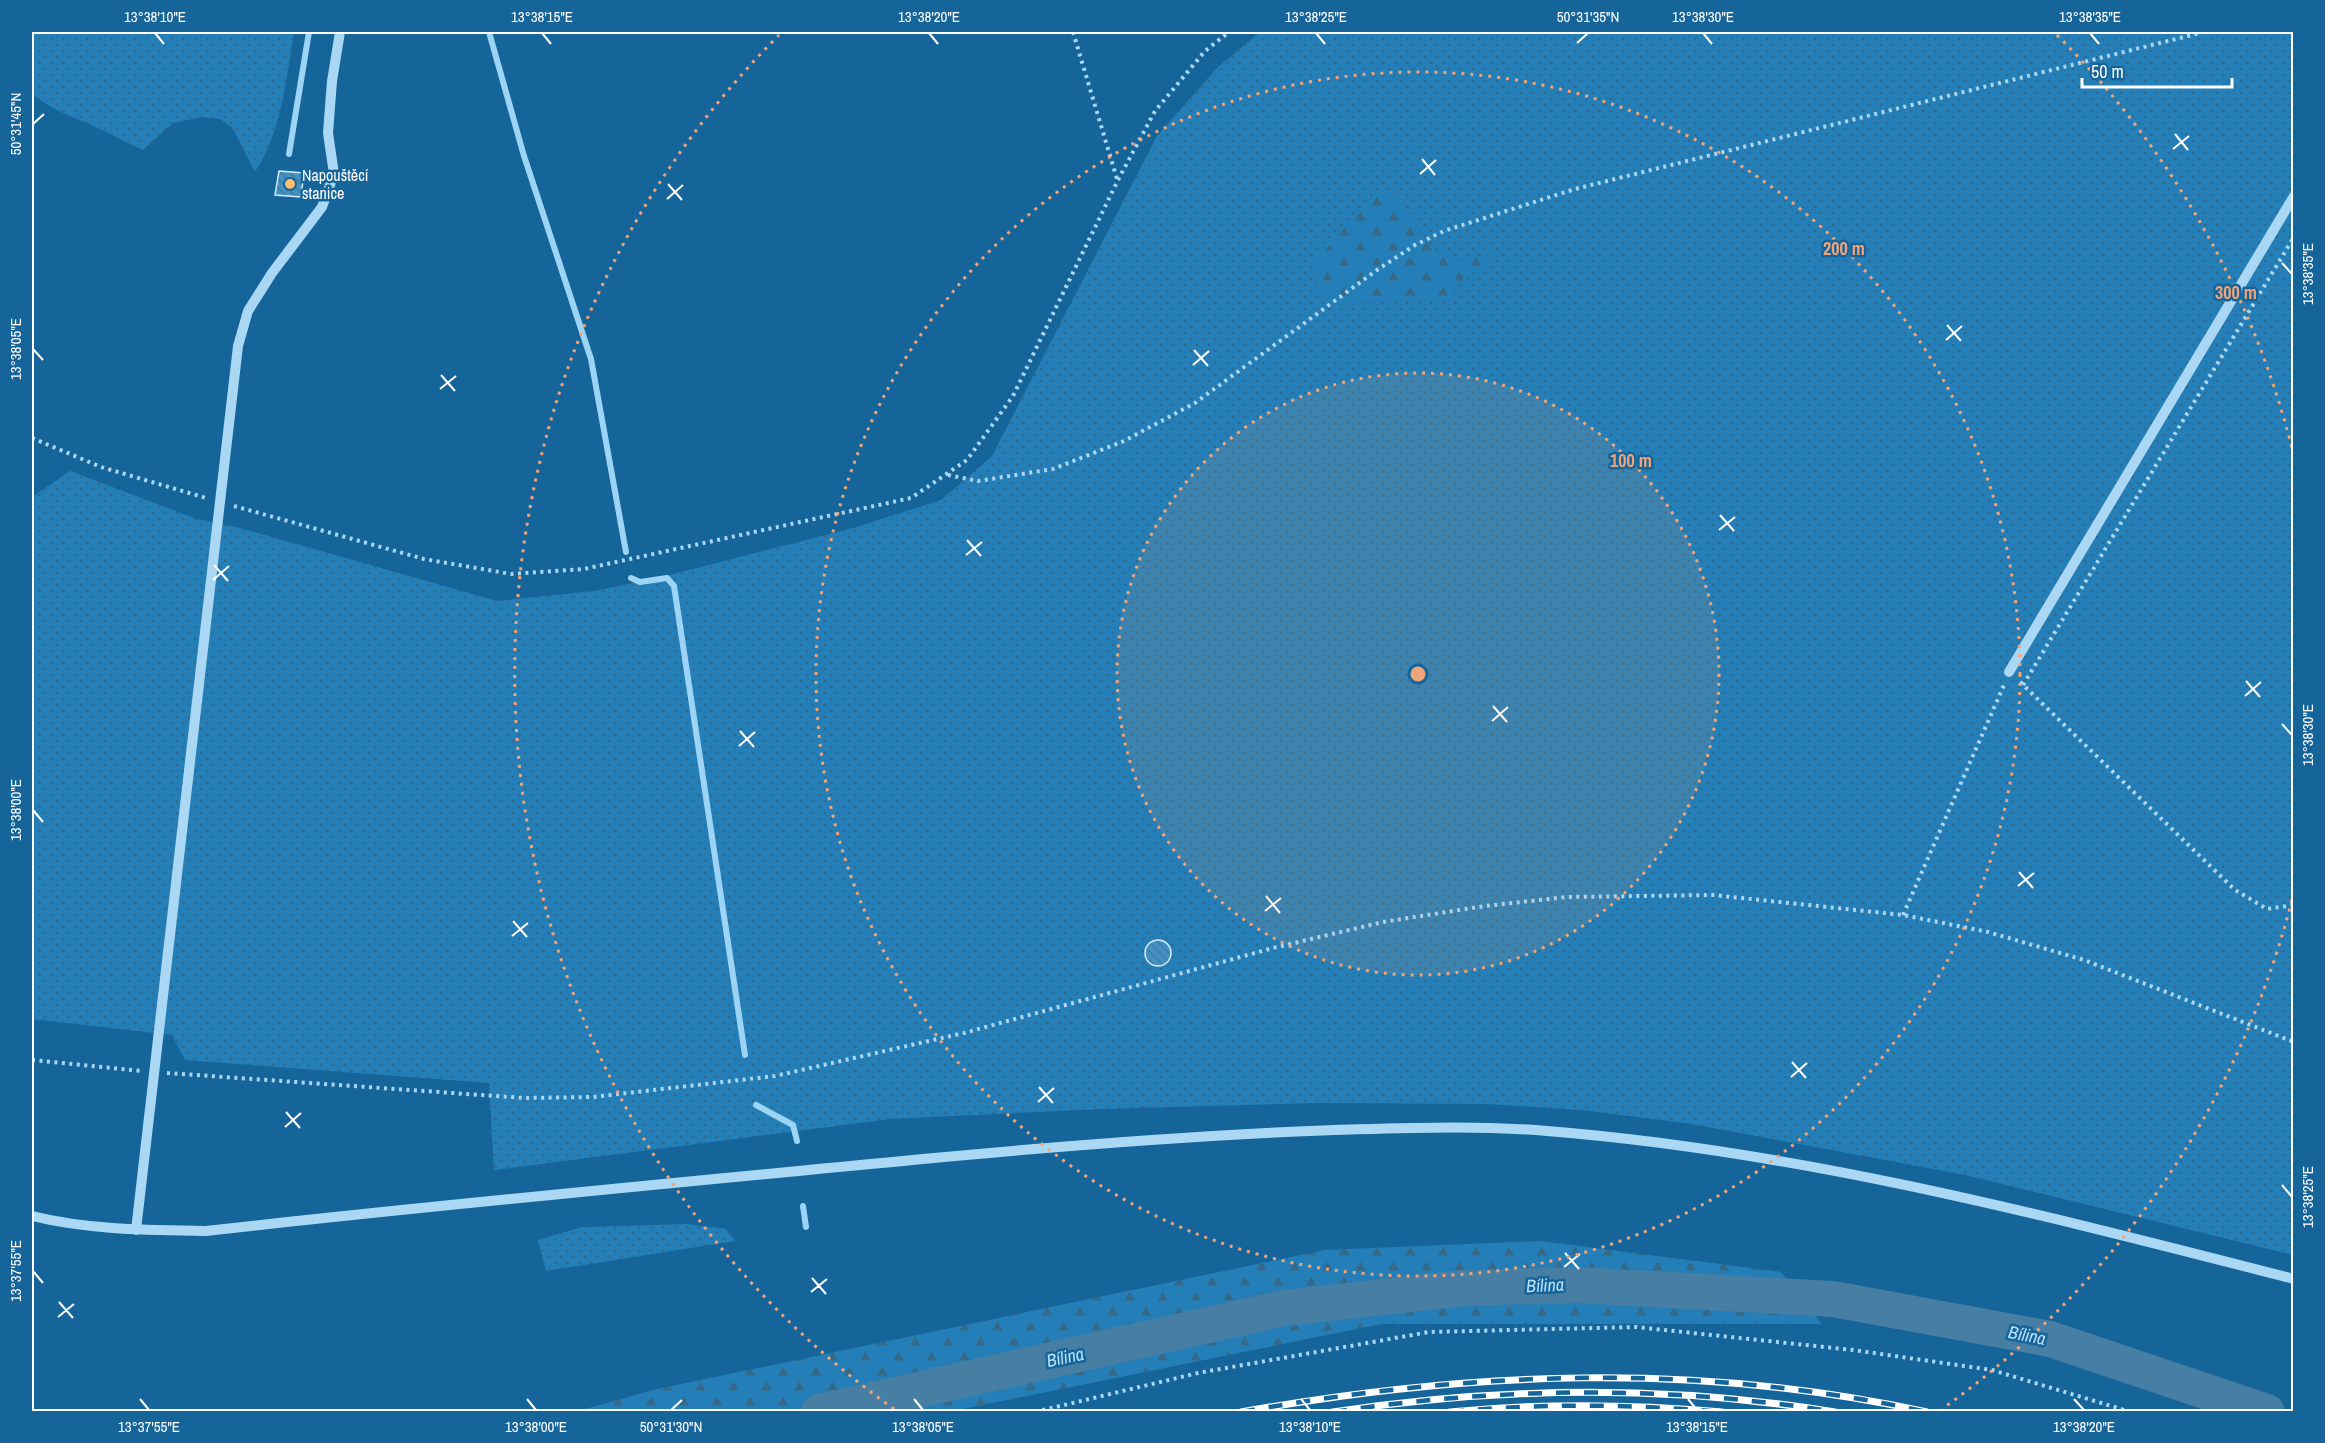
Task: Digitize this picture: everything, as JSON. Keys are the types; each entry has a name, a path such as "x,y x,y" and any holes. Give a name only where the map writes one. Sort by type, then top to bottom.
{"street":[{"path":"136,1230 237,346 248,311 272,273 322,207 334,174 328,133 332,81 340,32"},
{"path":"2009,672 2294,196"},
{"path":"32,1216 58,1222 136,1230 207,1231 1067,1146 1231,1135 1442,1127 1541,1130 1652,1141 1799,1164 2052,1217 2294,1280"}],"path":[{"path":"1073,32 1118,180"},
{"path":"32,438 101,467 218,502 424,559 511,574 584,569 911,498 967,460 1013,396 1118,180 1155,111 1205,51 1230,32"},
{"path":"947,475 978,481 1053,469 1125,441 1195,403 1377,270 1415,244 1444,231 1575,189 2204,32"},
{"path":"2023,685 2294,237"},
{"path":"1903,915 2009,672 2235,890 2267,909 2294,905"},
{"path":"32,1060 153,1072 524,1098 593,1097 775,1076 964,1033 1273,948 1383,922 1485,906 1567,897 1713,895 1903,915 1988,932 2084,960 2294,1042"},
{"path":"1035,1412 1198,1373 1429,1332 1636,1327 1853,1350 1992,1370 2131,1412"}],"green space":[{"path":"32,32 294,32 277,122 255,172 232,127 220,119 202,117 173,123 143,150 46,104 32,94"},
{"path":"1260,32 2293,32 2293,1255 1965,1175 1692,1124 1582,1110 1488,1104 1318,1103 1100,1109 890,1119 494,1170 489,1083 185,1060 172,1035 32,1019 32,497 70,471 197,519 240,528 497,601 594,591 662,577 853,528 941,500 992,456 1157,136 1217,68","holes":["1401,198 1427,240 1446,256 1457,260 1469,260 1492,254 1464,277 1382,301 1337,306"]},
{"path":"1384,190 1401,198 1427,241 1446,256 1457,260 1470,260 1493,254 1493,263 1464,277 1449,299 1382,301 1337,306 1318,292 1316,261 1369,199"},
{"path":"687,1224 726,1229 735,1241 546,1271 538,1240 582,1227"},
{"path":"1540,1241 1781,1272 1822,1324 1381,1324 953,1411 578,1411 657,1389 1325,1250"}],"building":[{"name":"Napouštěcí stanice","path":"279,171 304,173 301,197 275,195"},
{"path":"1158,940 1167,944 1171,953 1167,962 1158,966 1149,962 1145,953 1149,944"}],"waterway":[{"path":"289,154 309,32"},
{"path":"489,32 524,156 591,359 626,552"},
{"path":"631,578 640,582 667,578 674,586 745,1055"},
{"path":"756,1105 793,1125 797,1141"},
{"path":"803,1206 806,1227"},
{"name":"Bílina","path":"819,1412 1284,1308 1464,1288 1578,1285 1833,1299 2050,1339 2267,1412"}],"railway":[{"path":"1241,1412 1327,1398 1412,1388 1498,1381 1584,1378 1670,1379 1756,1385 1841,1396 1927,1412"},
{"path":"1333,1412 1458,1398 1584,1392 1710,1397 1835,1412"},
{"path":"1450,1412 1518,1407 1586,1406 1654,1407 1722,1412"}],"place":[{"name":"Napouštěcí stanice","path":"290,184"}]}
